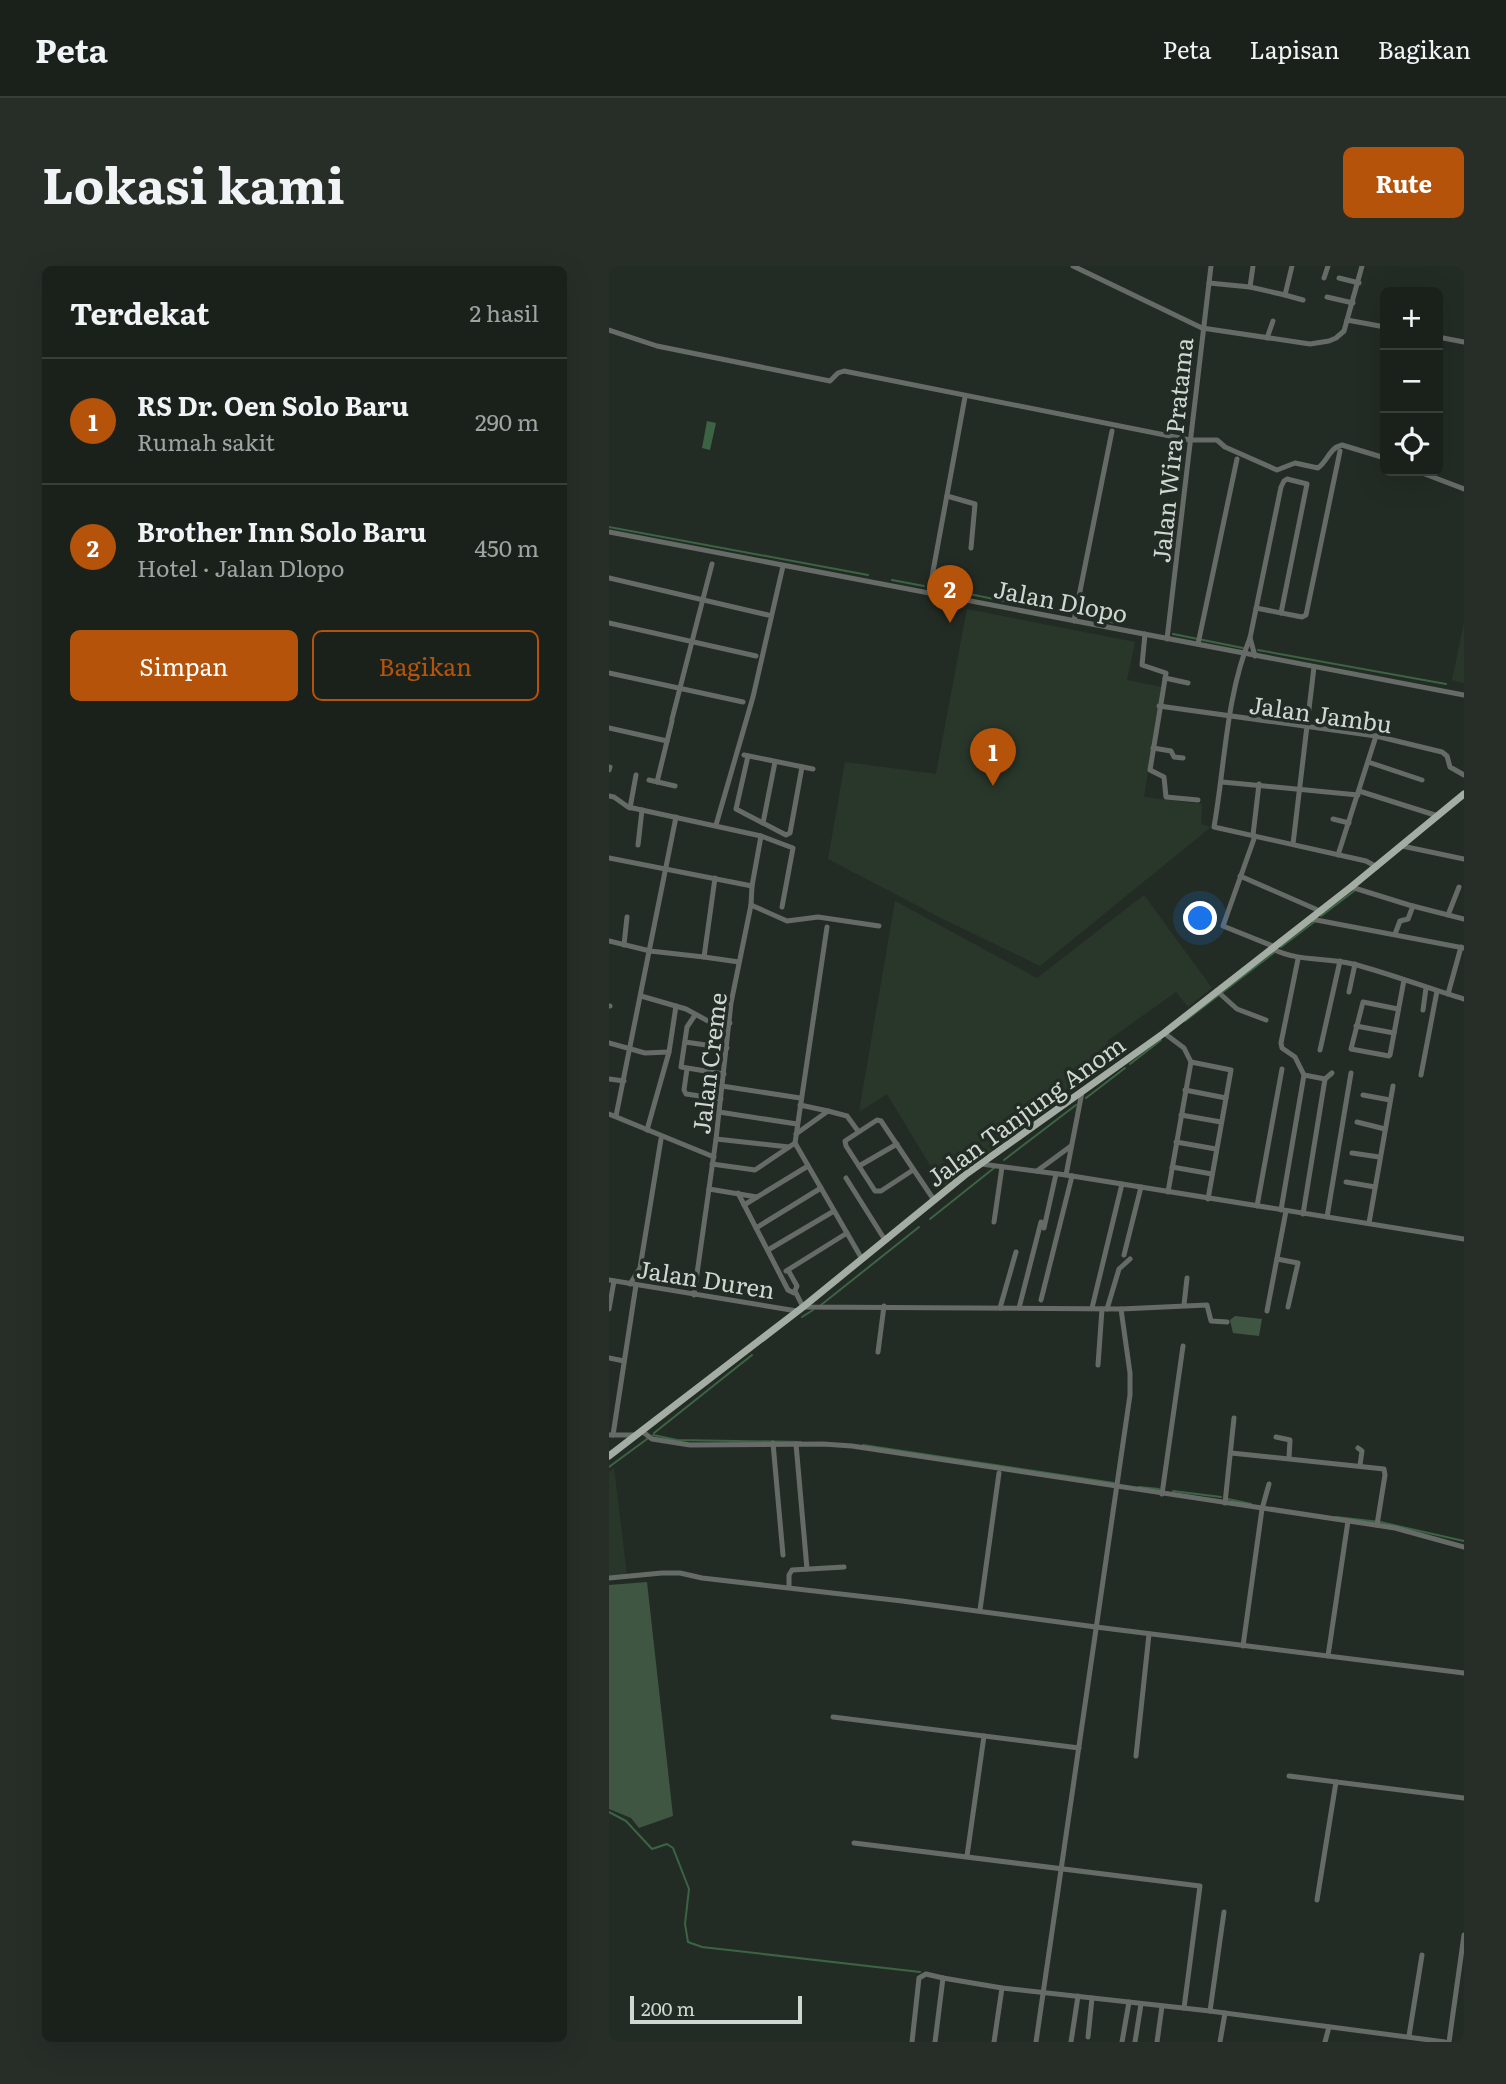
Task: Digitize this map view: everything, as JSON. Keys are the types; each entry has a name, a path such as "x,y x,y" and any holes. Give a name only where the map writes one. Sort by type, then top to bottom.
{"main road":[{"name":"Jalan Tanjung Anom","path":"609,1456 642,1436 981,1164 1164,1033 1274,948 1464,794"}],"street":[{"path":"1073,266 1202,328 1299,343 1321,343 1340,335 1353,303 1362,266"},
{"name":"Jalan Wira Pratama","path":"1167,639 1211,266"},
{"path":"1250,287 1253,266"},
{"path":"1285,295 1292,266"},
{"path":"1324,278 1328,266"},
{"path":"1339,278 1359,283"},
{"path":"1209,283 1250,287 1303,300"},
{"path":"1327,297 1353,303"},
{"path":"1347,320 1380,326"},
{"path":"1267,338 1273,321"},
{"path":"609,330 657,346 787,374 830,381 844,371 1190,440 1217,440 1225,447 1277,470 1295,463 1318,468 1324,464 1332,449 1342,445 1380,456"},
{"path":"1443,338 1464,342"},
{"path":"930,590 965,397"},
{"path":"1074,621 1112,431"},
{"path":"1256,608 1302,617 1307,613 1340,452"},
{"path":"1198,641 1237,459"},
{"path":"1430,476 1464,489"},
{"path":"1280,613 1307,488 1305,482 1287,479 1282,483 1250,638 1243,654 1230,718 1214,827 1366,861 1377,867"},
{"path":"947,496 975,504 971,548"},
{"name":"Jalan Dlopo","path":"609,532 783,566 930,590 1167,639 1198,641 1243,654 1464,695"},
{"path":"657,782 712,564"},
{"path":"716,825 738,753 783,566"},
{"path":"609,578 768,615"},
{"path":"609,623 756,656"},
{"path":"1145,634 1142,665 1165,671 1150,770 1164,777 1165,796 1198,800"},
{"path":"1250,638 1255,656"},
{"path":"1293,844 1314,667"},
{"path":"609,673 743,702"},
{"path":"1165,678 1188,683"},
{"name":"Jalan Jambu","path":"1159,706 1230,718 1375,736 1442,752 1447,756 1450,767 1464,775"},
{"path":"609,728 667,741"},
{"path":"1338,855 1375,736"},
{"path":"1153,748 1171,751 1174,757 1183,758"},
{"path":"738,753 813,769"},
{"path":"748,756 736,809 789,834 802,767"},
{"path":"763,823 775,762"},
{"path":"1368,762 1422,780"},
{"path":"630,808 636,775"},
{"path":"649,780 675,786"},
{"path":"1222,782 1358,793 1438,816"},
{"path":"1259,784 1254,835 1223,926 1298,959 1355,964 1464,999"},
{"path":"609,796 630,808 761,836 793,848 782,907"},
{"path":"638,845 642,810"},
{"path":"676,817 624,1081 613,1115 713,1160 755,1170 792,1145 796,1135 827,927"},
{"path":"1333,819 1349,822"},
{"name":"Jalan Creme","path":"694,1295 716,1139 731,1003 751,905 761,836"},
{"path":"1402,846 1464,859"},
{"path":"609,858 752,886"},
{"path":"1240,876 1320,911"},
{"path":"704,957 715,878"},
{"path":"1351,887 1464,919"},
{"path":"1448,915 1459,887"},
{"path":"751,905 787,921 818,917 880,926"},
{"path":"1395,934 1399,922 1408,919 1413,906"},
{"path":"624,945 627,917"},
{"path":"1311,919 1463,947 1448,994"},
{"path":"609,942 650,951 739,962"},
{"path":"1268,1311 1304,1075 1294,1057 1282,1048 1281,1043 1298,959"},
{"path":"1320,1050 1340,961"},
{"path":"1349,992 1355,964"},
{"path":"1398,1009 1364,1001 1361,1004 1351,1047 1355,1052 1388,1056 1394,1033 1404,980"},
{"path":"1423,1010 1426,988"},
{"path":"1217,991 1237,1009 1266,1020"},
{"path":"1421,1074 1437,991"},
{"path":"641,996 676,1006 708,1021 730,1023"},
{"path":"647,1129 669,1052 676,1006"},
{"path":"695,1015 687,1027 681,1066 724,1074"},
{"path":"1356,1026 1394,1033"},
{"path":"1164,1033 1187,1052 1191,1062 1168,1192"},
{"path":"685,1042 727,1048"},
{"path":"609,1043 645,1053 669,1052"},
{"path":"1191,1062 1231,1069 1208,1199"},
{"path":"687,1069 684,1090 686,1094 720,1099"},
{"path":"1257,1206 1282,1069"},
{"path":"1303,1214 1325,1079 1332,1073"},
{"path":"1327,1217 1351,1073"},
{"path":"1304,1075 1325,1079"},
{"path":"609,1079 624,1081"},
{"path":"722,1086 800,1102 847,1116 858,1131"},
{"path":"1369,1223 1393,1086"},
{"path":"1185,1090 1226,1098"},
{"path":"1041,1300 1069,1176 1071,1145 1082,1092"},
{"path":"1363,1095 1390,1100"},
{"path":"796,1135 828,1111"},
{"path":"719,1112 797,1124"},
{"path":"1181,1115 1221,1122"},
{"path":"913,1170 881,1191 873,1189 845,1143 846,1139 879,1120 934,1200"},
{"path":"1357,1122 1385,1129"},
{"path":"661,1139 640,1268 633,1284 624,1361 611,1435 642,1436 690,1445 773,1443 852,1446 1262,1509 1347,1521 1378,1522 1464,1547"},
{"path":"716,1139 792,1145 809,1166 862,1259"},
{"path":"1176,1142 1216,1149"},
{"path":"859,1167 897,1144"},
{"path":"1037,1171 1071,1145"},
{"path":"1352,1153 1379,1157"},
{"path":"981,1164 1464,1238"},
{"path":"744,1205 809,1166"},
{"path":"993,1222 1003,1167"},
{"path":"1172,1167 1212,1174"},
{"path":"1019,1308 1056,1174"},
{"path":"846,1178 885,1240"},
{"path":"1346,1182 1374,1187"},
{"path":"1092,1308 1122,1184"},
{"path":"1124,1255 1141,1187"},
{"path":"756,1228 821,1188"},
{"path":"709,1189 757,1197"},
{"path":"738,1193 780,1275 790,1292 796,1293"},
{"path":"768,1250 834,1211"},
{"path":"780,1275 847,1233"},
{"path":"1000,1308 1016,1252"},
{"path":"1098,1365 1104,1309 1119,1269 1130,1259"},
{"path":"1277,1259 1299,1263 1288,1307"},
{"path":"788,1270 797,1286 800,1309"},
{"path":"1187,1278 1184,1305 1207,1304 1211,1321 1227,1322"},
{"path":"609,1308 612,1281"},
{"name":"Jalan Duren","path":"612,1281 800,1309 884,1306 1121,1309 1184,1305"},
{"path":"878,1352 884,1306"},
{"path":"1037,2042 1131,1385 1121,1309"},
{"path":"1161,1494 1183,1346"},
{"path":"609,1358 624,1361"},
{"path":"1225,1503 1234,1418"},
{"path":"1276,1437 1290,1440 1289,1458"},
{"path":"773,1443 783,1555"},
{"path":"796,1444 807,1569"},
{"path":"1358,1448 1363,1452 1360,1465"},
{"path":"1231,1454 1382,1468 1385,1470 1378,1522"},
{"path":"980,1611 999,1473"},
{"path":"1243,1646 1262,1509 1269,1484"},
{"path":"1328,1656 1347,1521"},
{"path":"789,1587 789,1571 844,1567"},
{"path":"609,1578 680,1573 702,1578 1464,1673"},
{"path":"1136,1756 1149,1634"},
{"path":"833,1717 1079,1748"},
{"path":"967,1856 984,1736"},
{"path":"1289,1776 1464,1798"},
{"path":"1317,1900 1336,1782"},
{"path":"854,1843 1201,1887 1184,2008"},
{"path":"1210,2011 1224,1912"},
{"path":"912,2042 920,1976 926,1974 1002,1988 1210,2011 1447,2042 1464,1935"},
{"path":"1409,2036 1422,1955"},
{"path":"935,2042 943,1978"},
{"path":"994,2042 1002,1988"},
{"path":"1071,2042 1078,1996"},
{"path":"1088,2037 1092,1998"},
{"path":"1122,2042 1129,2002"},
{"path":"1135,2042 1140,2004"},
{"path":"1157,2042 1163,2006"},
{"path":"1220,2042 1225,2013"},
{"path":"1325,2042 1329,2027"},
{"path":"1374,2042 1375,2033"}],"shaded area":[{"path":"707,421 716,423 710,450 702,448"},
{"path":"967,609 1135,642 1127,680 1161,687 1144,797 1202,804 1201,824 1211,827 1040,966 828,859 845,762 936,774"},
{"path":"1464,623 1464,683 1452,680"},
{"path":"1144,895 1212,988 1188,1007 1176,992 1107,1041 1118,1059 943,1187 887,1094 859,1112 895,901 1037,978"},
{"path":"1235,1316 1262,1319 1259,1336 1233,1333 1230,1320"},
{"path":"614,1468 627,1576 609,1578 609,1472"},
{"path":"647,1582 673,1816 639,1828 631,1818 609,1809 609,1585"}],"waterway":[{"path":"609,527 868,575"},
{"path":"892,580 924,586"},
{"path":"955,591 1037,608"},
{"path":"1089,618 1121,624"},
{"path":"1173,634 1243,648"},
{"path":"1258,650 1446,684"},
{"path":"1321,916 1354,891"},
{"path":"1281,947 1314,922"},
{"path":"1185,1021 1275,952"},
{"path":"1130,1064 1161,1040"},
{"path":"1086,1098 1125,1068"},
{"path":"1004,1160 1076,1105"},
{"path":"930,1219 994,1168"},
{"path":"821,1305 919,1227"},
{"path":"802,1317 813,1310"},
{"path":"654,1433 752,1355"},
{"path":"653,1435 677,1440 801,1442"},
{"path":"609,1467 647,1439"},
{"path":"863,1445 1114,1483"},
{"path":"1139,1487 1159,1489"},
{"path":"1173,1491 1221,1497"},
{"path":"1228,1499 1251,1504"},
{"path":"1336,1517 1380,1522 1464,1541"},
{"path":"609,1812 626,1821 652,1849 667,1844 673,1848 689,1889 685,1924 688,1942 702,1947 920,1972"}],"place":[{"name":"Brother Inn Solo Baru","path":"950,623"},
{"name":"RS Dr. Oen Solo Baru","path":"993,786"}]}
